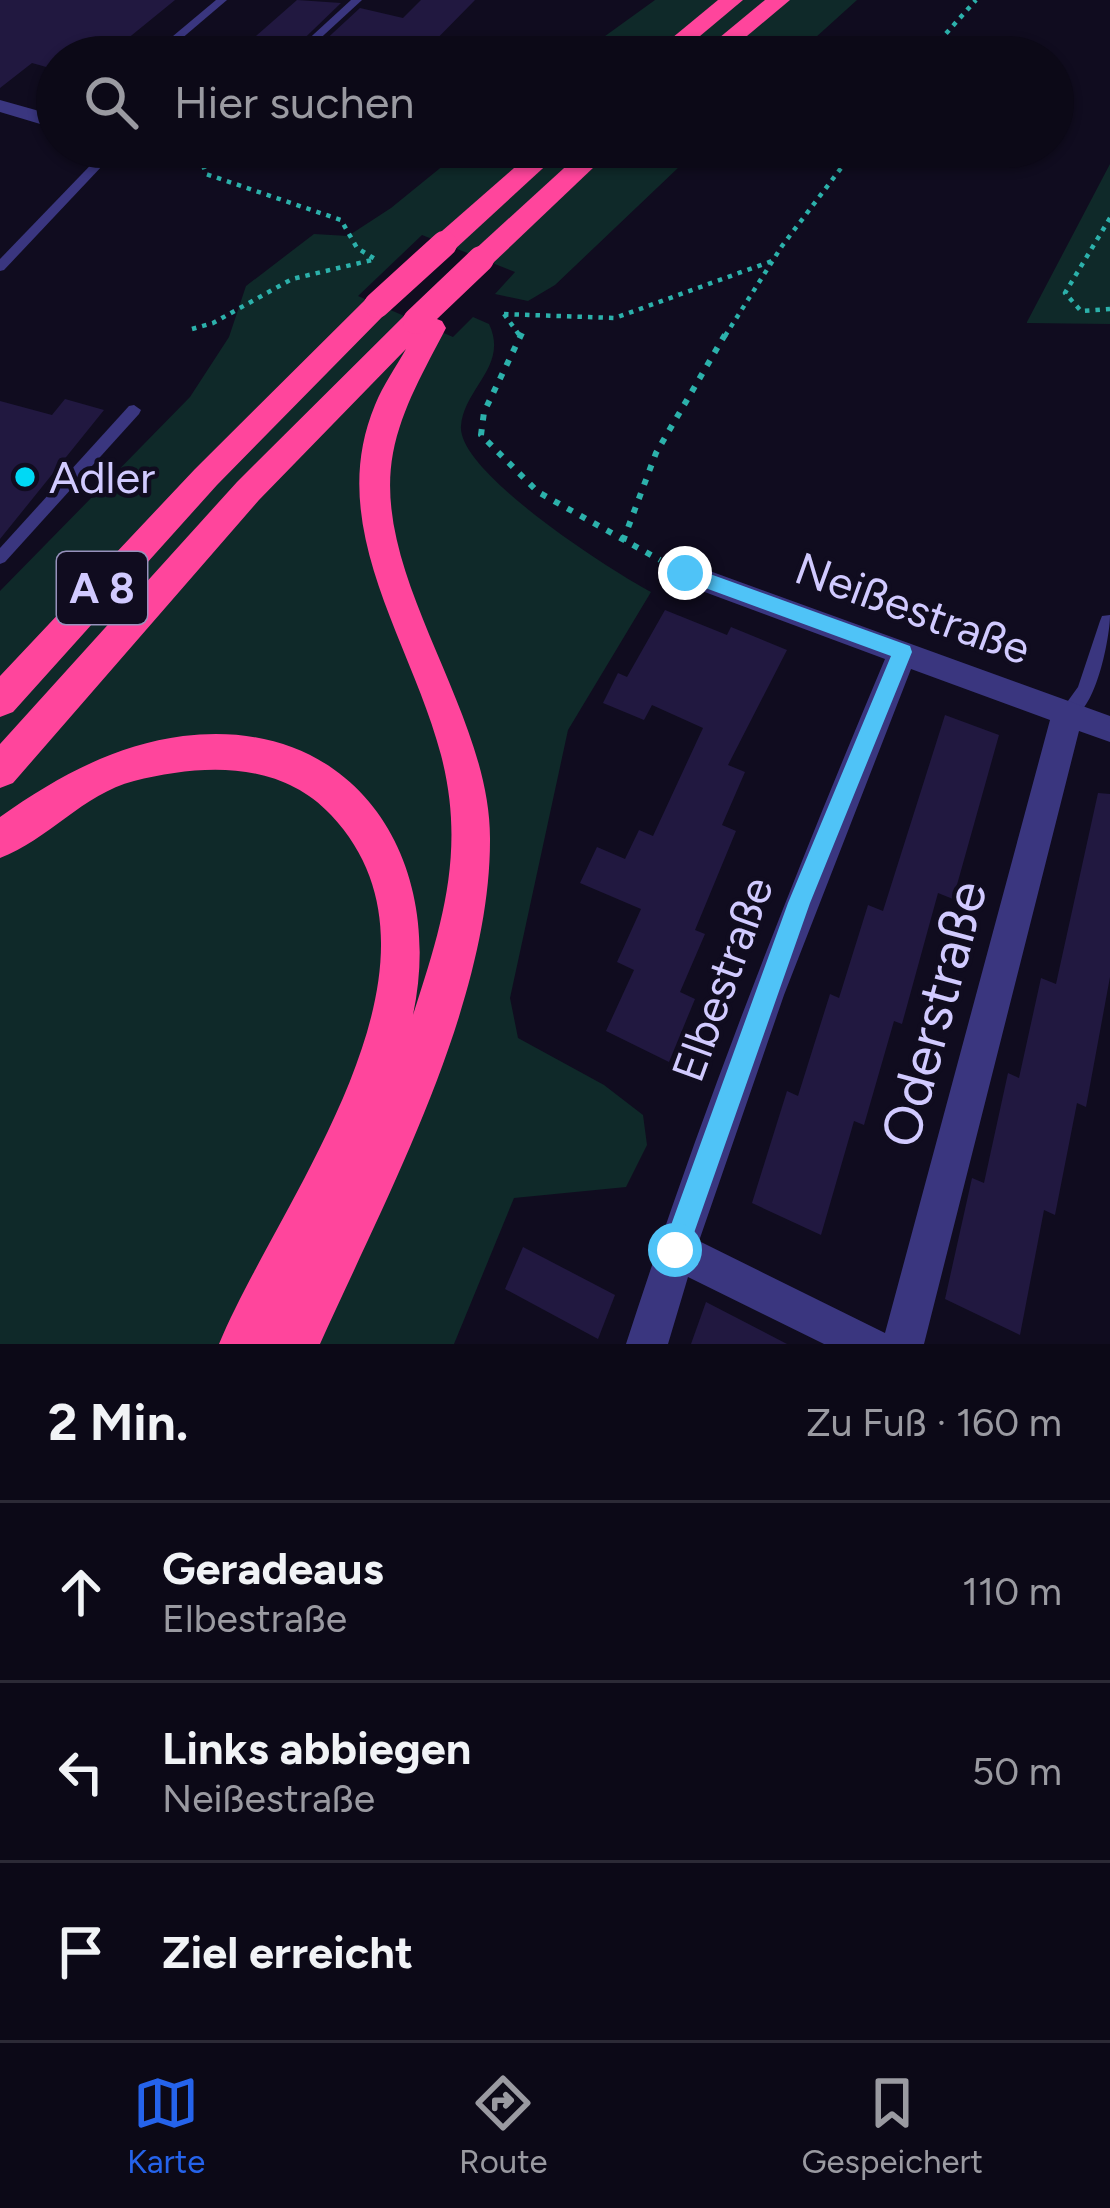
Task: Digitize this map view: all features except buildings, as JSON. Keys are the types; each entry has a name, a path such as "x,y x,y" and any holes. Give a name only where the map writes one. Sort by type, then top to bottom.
{"highway":[{"path":"687,36 732,0"},
{"path":"734,36 779,0"},
{"name":"A 8","path":"0,701 206,477 377,305 529,168"},
{"path":"293,1344 411,1091 467,911 471,833 460,756 386,559 376,509 376,457 390,405 424,325 579,168"},
{"name":"A 8","path":"0,771 232,508 424,325"},
{"path":"0,840 37,813 123,766 184,753 235,751 277,760 319,777 355,808 386,853 401,905 399,984 376,1075 244,1344"}],"street":[{"path":"0,106 36,117"},
{"name":"Neißestraße","path":"685,573 1110,728"},
{"name":"Elbestraße","path":"647,1344 675,1250 799,903 903,652"},
{"name":"Oderstraße","path":"904,1344 1068,712"},
{"path":"675,1250 869,1344"}],"lane":[{"path":"178,36 222,0"},
{"path":"317,36 357,0"},
{"path":"0,267 94,168"},
{"path":"0,558 134,410"},
{"path":"1068,712 1085,690 1108,621"}],"path":[{"path":"944,36 976,0"},
{"path":"192,328 213,323 292,279 375,259 357,248 341,220 206,173 204,168"},
{"path":"623,542 656,453 772,261 841,168"},
{"path":"1110,218 1065,293 1081,311 1110,309"},
{"path":"685,573 623,542 497,461 481,435 484,412 521,333 504,314 614,318 772,261"}],"green space":[{"path":"655,0 857,0 817,36 605,36"},
{"path":"1110,164 1110,324 1027,323 1027,322"},
{"path":"440,168 678,168 555,285 528,301 495,294 515,272 422,235 358,296 453,337 473,317 489,324 493,352 464,412 461,426 466,445 483,468 540,518 651,592 568,730 510,998 518,1038 604,1085 643,1115 647,1145 626,1187 514,1198 454,1344 0,1344 0,591 190,397 229,337 246,286 314,234 348,236"}],"place":[{"name":"Adler","path":"25,477"}],"route":[{"path":"675,1250 799,903 903,652 685,573"}]}
